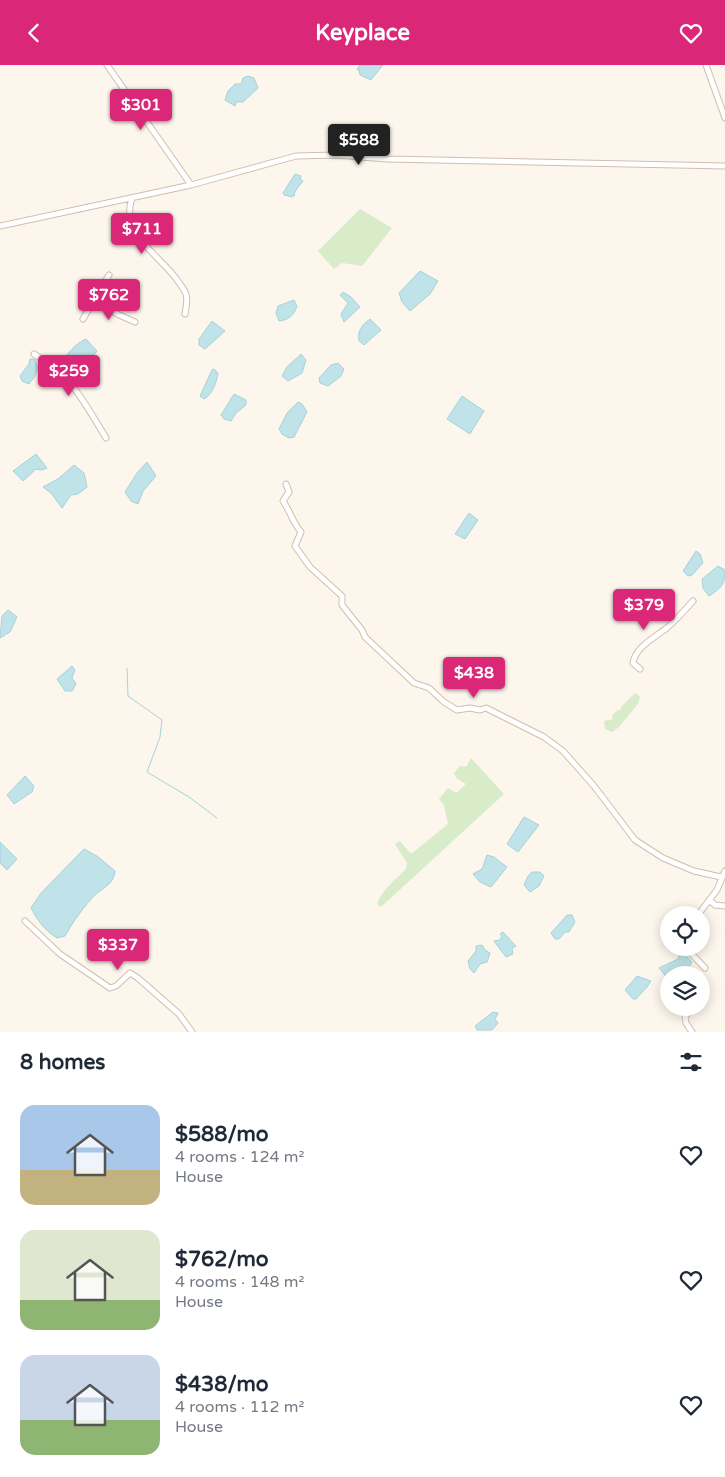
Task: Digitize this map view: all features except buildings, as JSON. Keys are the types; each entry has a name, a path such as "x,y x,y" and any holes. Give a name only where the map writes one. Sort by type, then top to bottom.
{"street":[{"path":"107,65 191,185"},
{"path":"706,65 725,118"},
{"path":"0,226 191,185 296,156 335,155 387,159 725,166"},
{"path":"132,198 128,210 131,226 137,237 176,277 186,294 185,314"},
{"path":"83,319 109,275"},
{"path":"96,299 117,315 135,323"},
{"path":"34,354 54,366 76,390 106,439"},
{"path":"286,484 289,491 283,501 290,511 294,525 301,532 295,546 310,567 342,596 342,605 362,630 365,637 380,653 388,658 414,683 429,687 444,702 457,710 470,708 480,710 486,708 544,737 563,751 584,774 635,840 663,858 694,871 721,877"},
{"path":"640,669 633,663 634,658 650,639 668,627 693,601"},
{"path":"705,906 717,890 725,871"},
{"path":"709,900 715,905 725,906"},
{"path":"25,921 60,953 110,988 116,987 130,973 138,978 179,1014 192,1032"},
{"path":"693,956 702,966"},
{"path":"686,1016 686,1023 692,1032"}],"green space":[{"path":"360,209 392,228 362,266 342,263 334,269 318,251"},
{"path":"635,693 640,696 638,704 618,728 612,732 605,729 604,721 613,719 612,715 618,710 620,711 621,707"},
{"path":"471,758 504,794 381,907 377,904 382,894 406,869 407,863 395,844 400,841 411,854 448,824 444,805 439,799 448,788 456,793 466,784 456,778 454,773 460,766 466,767"}],"water":[{"path":"383,65 371,80 360,75 359,70 357,70 359,66"},
{"path":"248,76 254,78 258,88 243,102 236,102 235,106 225,100 228,91 235,84 241,84 243,78"},
{"path":"295,174 301,176 300,179 303,181 296,190 295,195 292,197 284,195 283,193"},
{"path":"420,271 438,281 430,294 410,311 402,302 399,293"},
{"path":"343,292 351,297 360,307 344,322 341,314 348,303 340,295"},
{"path":"294,300 297,306 293,314 286,320 279,321 276,313 278,306"},
{"path":"370,319 381,330 364,345 359,341 359,331"},
{"path":"212,321 225,331 205,349 199,345 199,339"},
{"path":"86,339 97,351 86,364 70,373 60,364 75,346"},
{"path":"301,354 306,360 302,373 288,381 282,376 287,367"},
{"path":"30,359 34,359 37,369 29,384 22,381 20,376 29,364"},
{"path":"338,363 344,369 341,376 328,386 320,383 319,378 331,365"},
{"path":"214,369 218,373 215,384 212,391 204,399 200,396"},
{"path":"234,394 246,400 246,405 236,413 231,421 224,419 221,415"},
{"path":"462,396 484,411 470,434 447,419"},
{"path":"298,402 302,404 307,412 294,437 289,438 282,434 279,429 287,413"},
{"path":"36,454 47,468 42,470 36,469 23,481 13,471"},
{"path":"147,462 156,476 143,491 138,504 131,501 125,492 137,473"},
{"path":"74,465 84,473 87,487 78,494 71,495 62,508 51,493 43,487 58,479"},
{"path":"469,513 478,520 465,539 455,534"},
{"path":"696,551 700,554 703,563 692,575 688,576 683,571"},
{"path":"718,566 725,570 723,583 709,596 703,588 702,579"},
{"path":"8,610 17,617 10,632 0,638 2,616"},
{"path":"72,666 75,670 72,678 76,684 72,691 65,691 57,679"},
{"path":"25,776 34,786 32,792 14,804 7,795"},
{"path":"524,817 539,825 518,852 507,844"},
{"path":"0,842 17,859 7,870 0,863"},
{"path":"84,849 97,856 115,871 113,879 87,904 65,936 57,938 48,932 31,908 41,893"},
{"path":"487,855 494,857 507,867 491,887 480,882 473,874 482,869"},
{"path":"532,872 540,872 544,876 539,886 530,892 524,885"},
{"path":"567,915 572,915 575,922 569,932 565,932 559,939 555,939 551,933"},
{"path":"503,932 516,946 512,948 513,954 506,957 494,941 500,940 502,936 500,934"},
{"path":"482,945 490,953 487,962 480,964 474,973 470,969 468,961 476,951 476,946"},
{"path":"679,956 686,956 692,962 690,966 663,966 678,959"},
{"path":"637,976 651,981 636,999 633,999 625,990"},
{"path":"493,1012 498,1013 495,1019 498,1023 492,1030 477,1030 475,1026"}],"waterway":[{"path":"127,668 128,696 162,720 160,737 147,772 189,797 217,818"}]}
